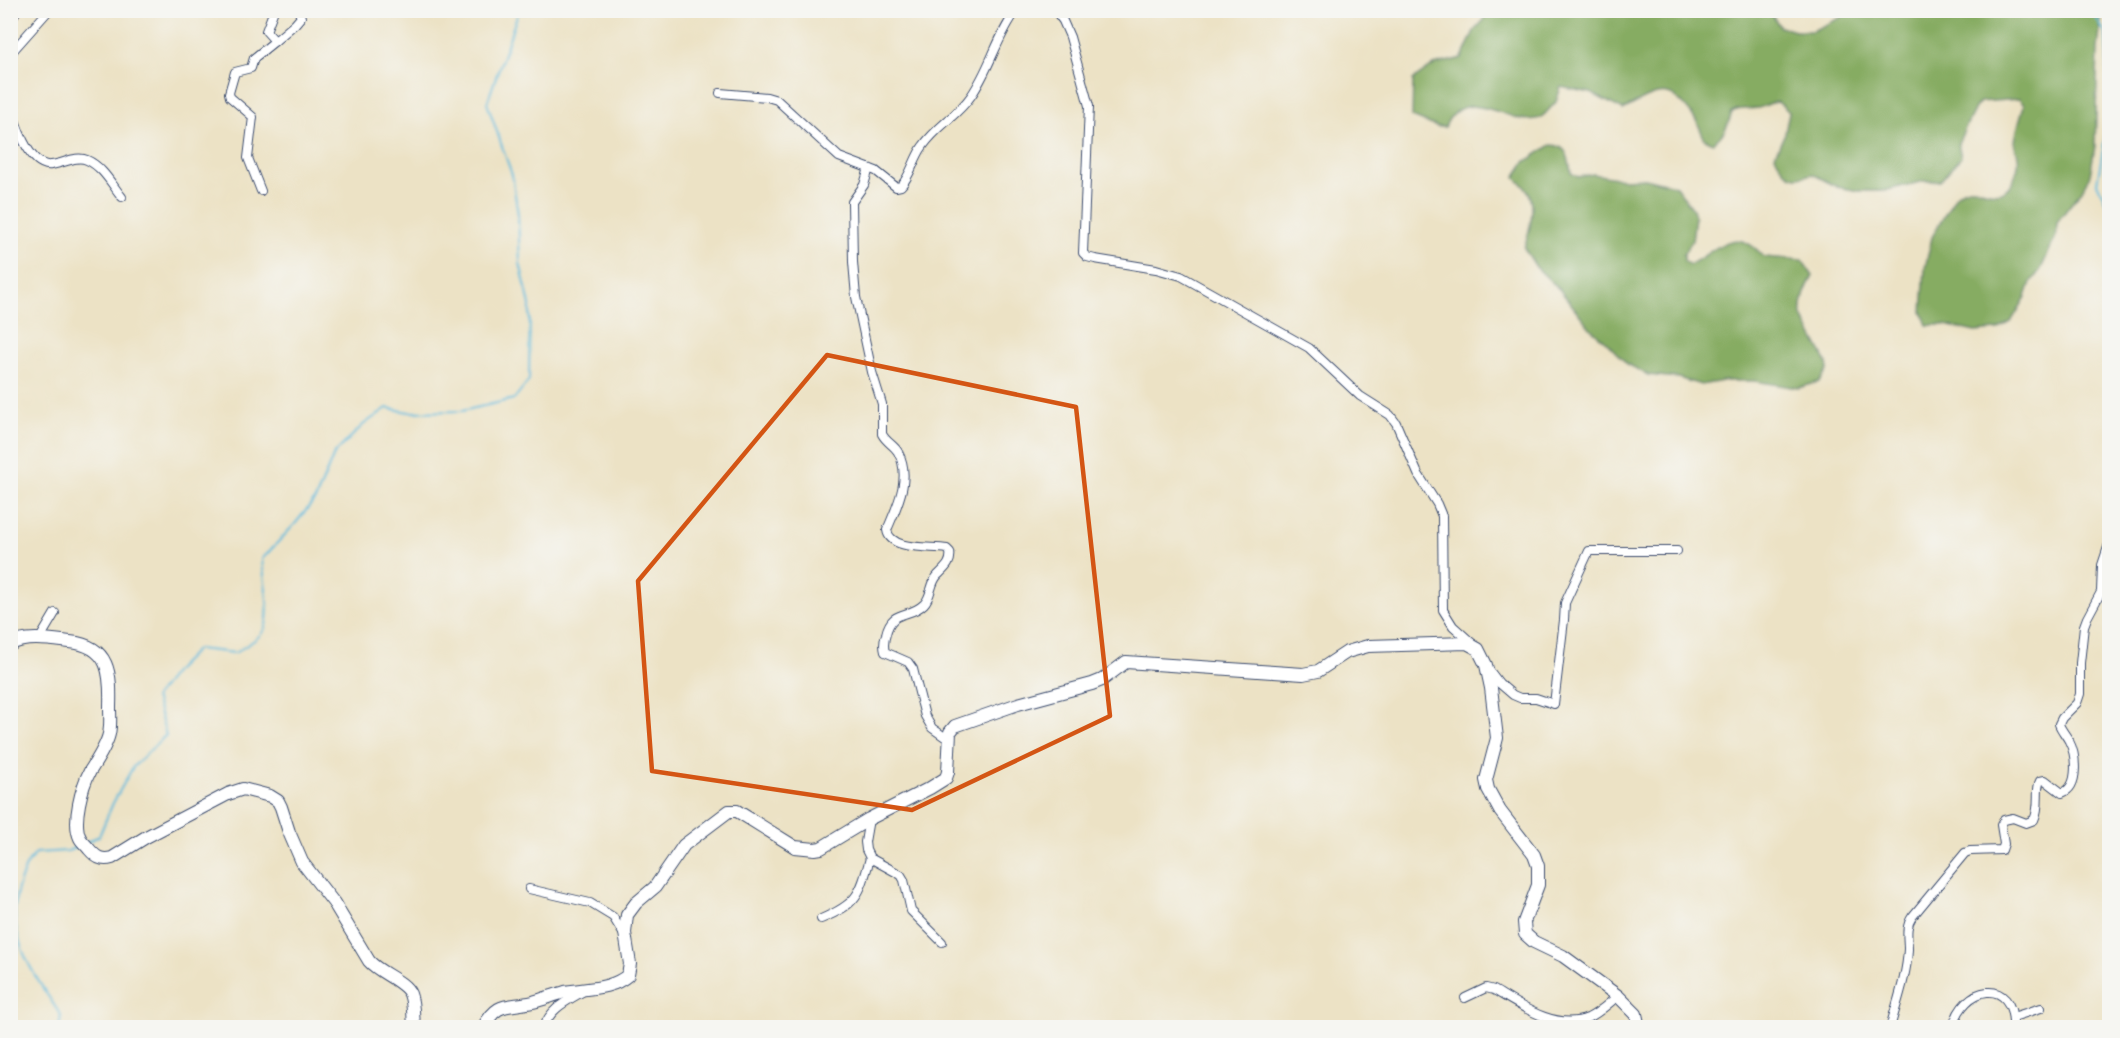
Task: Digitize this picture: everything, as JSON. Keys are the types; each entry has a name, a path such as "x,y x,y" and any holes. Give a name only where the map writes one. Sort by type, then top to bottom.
{"street":[{"path":"10,21 17,10"},
{"path":"10,54 49,10"},
{"path":"274,10 266,31 275,40"},
{"path":"261,191 248,158 253,117 230,97 229,93 235,72 251,68 254,58 301,17 298,10"},
{"path":"720,93 777,100 839,157 876,171 896,187 901,186 924,144 971,96 1009,21 1017,10"},
{"path":"1055,10 1070,37 1089,106 1083,253 1095,259 1156,269 1181,276 1308,348 1360,396 1390,415 1396,423 1418,474 1442,516 1443,610 1452,626 1481,652 1499,683 1520,698 1536,698 1554,704 1564,608 1589,551 1594,549 1677,551"},
{"path":"10,103 24,142 38,160 50,166 82,158 90,161 103,172 122,197"},
{"path":"869,168 864,185 852,202 853,262 856,297 872,372 882,404 882,434 895,447 904,465 904,483 887,530 888,537 893,542 902,545 947,549 951,558 936,577 929,597 923,605 892,619 888,625 883,647 885,652 908,662 913,669 925,716 932,728 949,740"},
{"path":"1890,1028 1905,971 1907,927 1912,917 1965,853 2002,850 2004,844 2001,825 2004,820 2013,818 2026,823 2034,820 2039,802 2040,781 2046,781 2062,793 2072,785 2075,769 2072,751 2059,724 2077,703 2080,694 2080,663 2084,626 2101,592 2102,565 2109,542"},
{"path":"39,640 55,613"},
{"path":"10,645 20,641 39,640 71,642 83,645 106,662 109,674 109,736 86,781 81,797 78,822 80,838 92,853 100,860 112,858 191,812 236,791 251,790 270,796 278,801 281,807 302,862 334,903 369,961 375,968 406,987 409,992 414,1028"},
{"path":"483,1028 489,1016 504,1005 532,1002 564,993 606,986 628,975 630,964 626,920 632,907 655,886 684,845 726,812 737,811 789,844 801,849 821,848 869,819 946,778 950,732 955,726 1018,704 1092,684 1129,662 1303,674 1318,671 1347,652 1368,646 1467,643 1475,646"},
{"path":"1486,664 1497,738 1486,780 1488,789 1500,811 1534,855 1538,866 1538,885 1524,922 1525,934 1534,942 1563,956 1618,996 1636,1014 1639,1028"},
{"path":"869,819 865,842 870,858 901,875 911,911 942,942"},
{"path":"820,919 851,903 859,892 870,858"},
{"path":"529,889 590,903 613,917 626,938"},
{"path":"1465,998 1486,988 1544,1017 1564,1022 1588,1018 1618,996"},
{"path":"544,1028 552,1012 585,990"},
{"path":"1953,1028 1960,1008 1976,994 1985,991 2003,995 2013,1017 2013,1028"},
{"path":"2013,1017 2041,1008"}],"highlighted area":[{"path":"827,355 1076,407 1110,716 912,810 652,771 638,581"}],"green space":[{"path":"1865,10 2097,10 2100,14 2095,146 2090,175 2082,190 2057,222 2056,236 2041,269 2031,282 2026,297 2011,322 1998,330 1975,332 1945,325 1927,325 1922,312 1925,268 1932,237 1956,195 1968,188 2001,192 2012,182 2018,166 2015,142 2024,105 2019,99 1980,102 1958,143 1961,157 1940,181 1925,181 1883,191 1860,191 1837,187 1813,174 1797,177 1786,172 1775,155 1785,133 1789,112 1776,102 1758,108 1735,110 1732,112 1726,129 1713,143 1705,139 1697,122 1679,100 1664,94 1656,94 1623,110 1591,93 1561,87 1556,102 1538,119 1523,120 1476,106 1458,110 1451,116 1445,127 1437,127 1412,117 1413,80 1434,65 1462,58 1474,31 1484,20 1486,11 1772,11 1771,14 1780,27 1796,31 1812,31 1848,14"},
{"path":"1551,145 1564,150 1571,173 1578,177 1593,174 1622,179 1645,178 1676,186 1693,209 1695,216 1692,241 1684,253 1684,260 1689,265 1718,246 1735,240 1753,247 1764,257 1802,260 1813,276 1804,295 1802,316 1827,363 1828,370 1819,382 1798,388 1754,381 1723,381 1701,385 1678,378 1648,375 1627,364 1591,329 1560,290 1536,267 1524,248 1531,220 1532,204 1528,191 1515,177 1525,162"}],"waterway":[{"path":"87,842 99,836 113,803 133,767 166,735 155,697 177,669 197,649 235,653 262,633 268,608 262,559 316,498 334,454 363,425 387,408 409,412 462,411 514,399 529,380 530,305 520,263 518,214 512,175 487,103 519,10"},
{"path":"2091,10 2106,34 2108,77 2106,133 2097,183 2107,205 2110,205"},
{"path":"59,1028 61,1016 32,970 18,938 15,904 24,872 36,853 68,851 79,846"}]}
